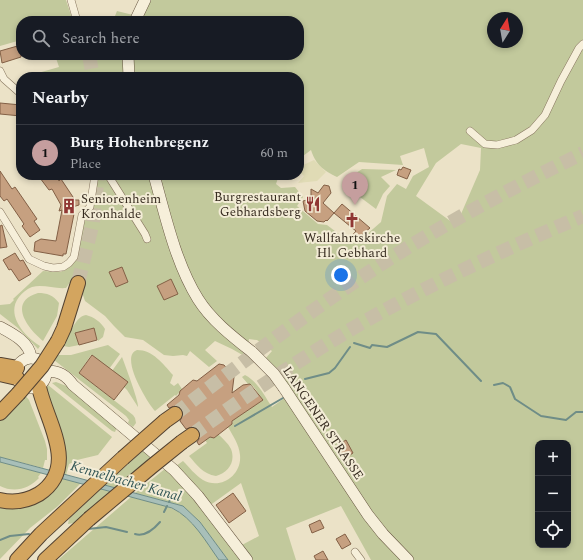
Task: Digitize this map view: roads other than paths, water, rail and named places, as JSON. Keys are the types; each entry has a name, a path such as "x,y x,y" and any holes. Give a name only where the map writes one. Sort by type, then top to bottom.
{"highway":[{"path":"0,408 24,381 42,366 69,311 78,283"},
{"path":"0,365 24,381 49,444 51,473 42,492 28,499 10,502 0,500"},
{"path":"0,374 24,381"},
{"path":"0,413 24,381"},
{"path":"17,560 74,502 170,418"},
{"path":"45,560 89,519 187,439"},
{"path":"0,491 9,493 22,492 36,486 51,473"},
{"path":"11,560 41,534"}],"main road":[{"path":"137,16 145,0"},
{"path":"128,60 129,72"},
{"name":"LANGENER STRASSE","path":"155,180 185,275 198,299 219,324 252,352 274,374 368,515 383,534 408,560"},
{"path":"0,327 20,348 24,381 60,379 74,385 174,470 198,496 247,560"}],"street":[{"path":"71,0 76,16"},
{"path":"470,131 486,144 497,145 516,140 532,130 545,115 578,48 583,44"},
{"path":"0,71 2,80 16,90"},
{"path":"0,212 29,259 44,266 53,268 63,267 70,263 74,257 82,214 90,208 94,180"},
{"path":"111,180 147,239"},
{"path":"355,552 361,560"}],"water":[{"path":"0,457 183,506 200,522 228,560 219,560 193,524 180,512 172,508 0,462"}],"waterway":[{"path":"354,343 370,348 372,345 387,347 418,332 436,334 481,381"},
{"path":"305,379 329,373 335,368 350,347"},
{"path":"494,385 503,383 510,387 515,399 541,416 566,420 576,412 583,412"},
{"path":"235,426 283,398"},
{"name":"Kennelbacher Kanal","path":"169,502 172,497"},
{"name":"Kennelbacher Kanal","path":"164,512 167,506"},
{"path":"135,534 139,535 146,533 152,530 160,522"},
{"path":"88,529 106,527 127,532"},
{"path":"0,540 10,536 29,534"}],"tunnel":[{"path":"90,60 92,72"},
{"path":"175,414 305,316 386,261 483,204 583,153"},
{"path":"78,283 93,222 97,180"},
{"path":"192,435 278,375 367,320 474,265 583,216"}],"place":[{"name":"Burgrestaurant Gebhardsberg","path":"313,204"},
{"name":"Burg Hohenbregenz","path":"355,205"},
{"name":"Seniorenheim Kronhalde","path":"69,206"},
{"name":"Wallfahrtskirche Hl. Gebhard","path":"352,220"}]}
